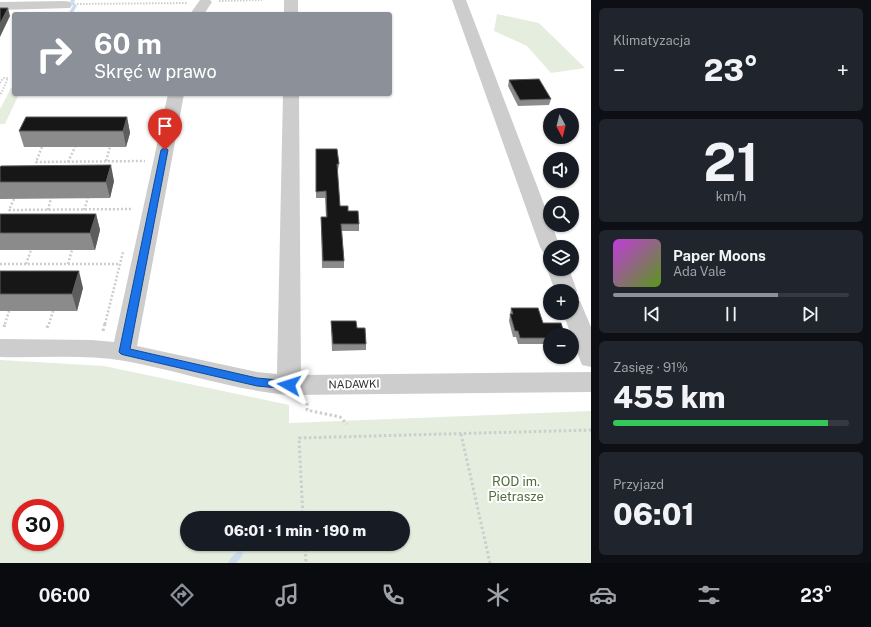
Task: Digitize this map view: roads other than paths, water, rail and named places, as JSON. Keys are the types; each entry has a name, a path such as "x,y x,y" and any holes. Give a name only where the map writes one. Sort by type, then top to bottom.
{"street":[{"path":"291,12 292,0"},
{"path":"458,0 547,240"},
{"path":"198,12 205,2"},
{"path":"0,6 70,5"},
{"path":"124,352 176,96"},
{"path":"291,96 297,385"},
{"path":"577,320 591,358"},
{"name":"NADAWKI","path":"2,337 124,352 257,382 297,385 591,382"}],"waterway":[{"path":"71,12 75,6 72,2 73,0"},
{"path":"231,563 240,554"}],"park label":[{"name":"ROD im. Pietrasze","path":"516,488"}]}
